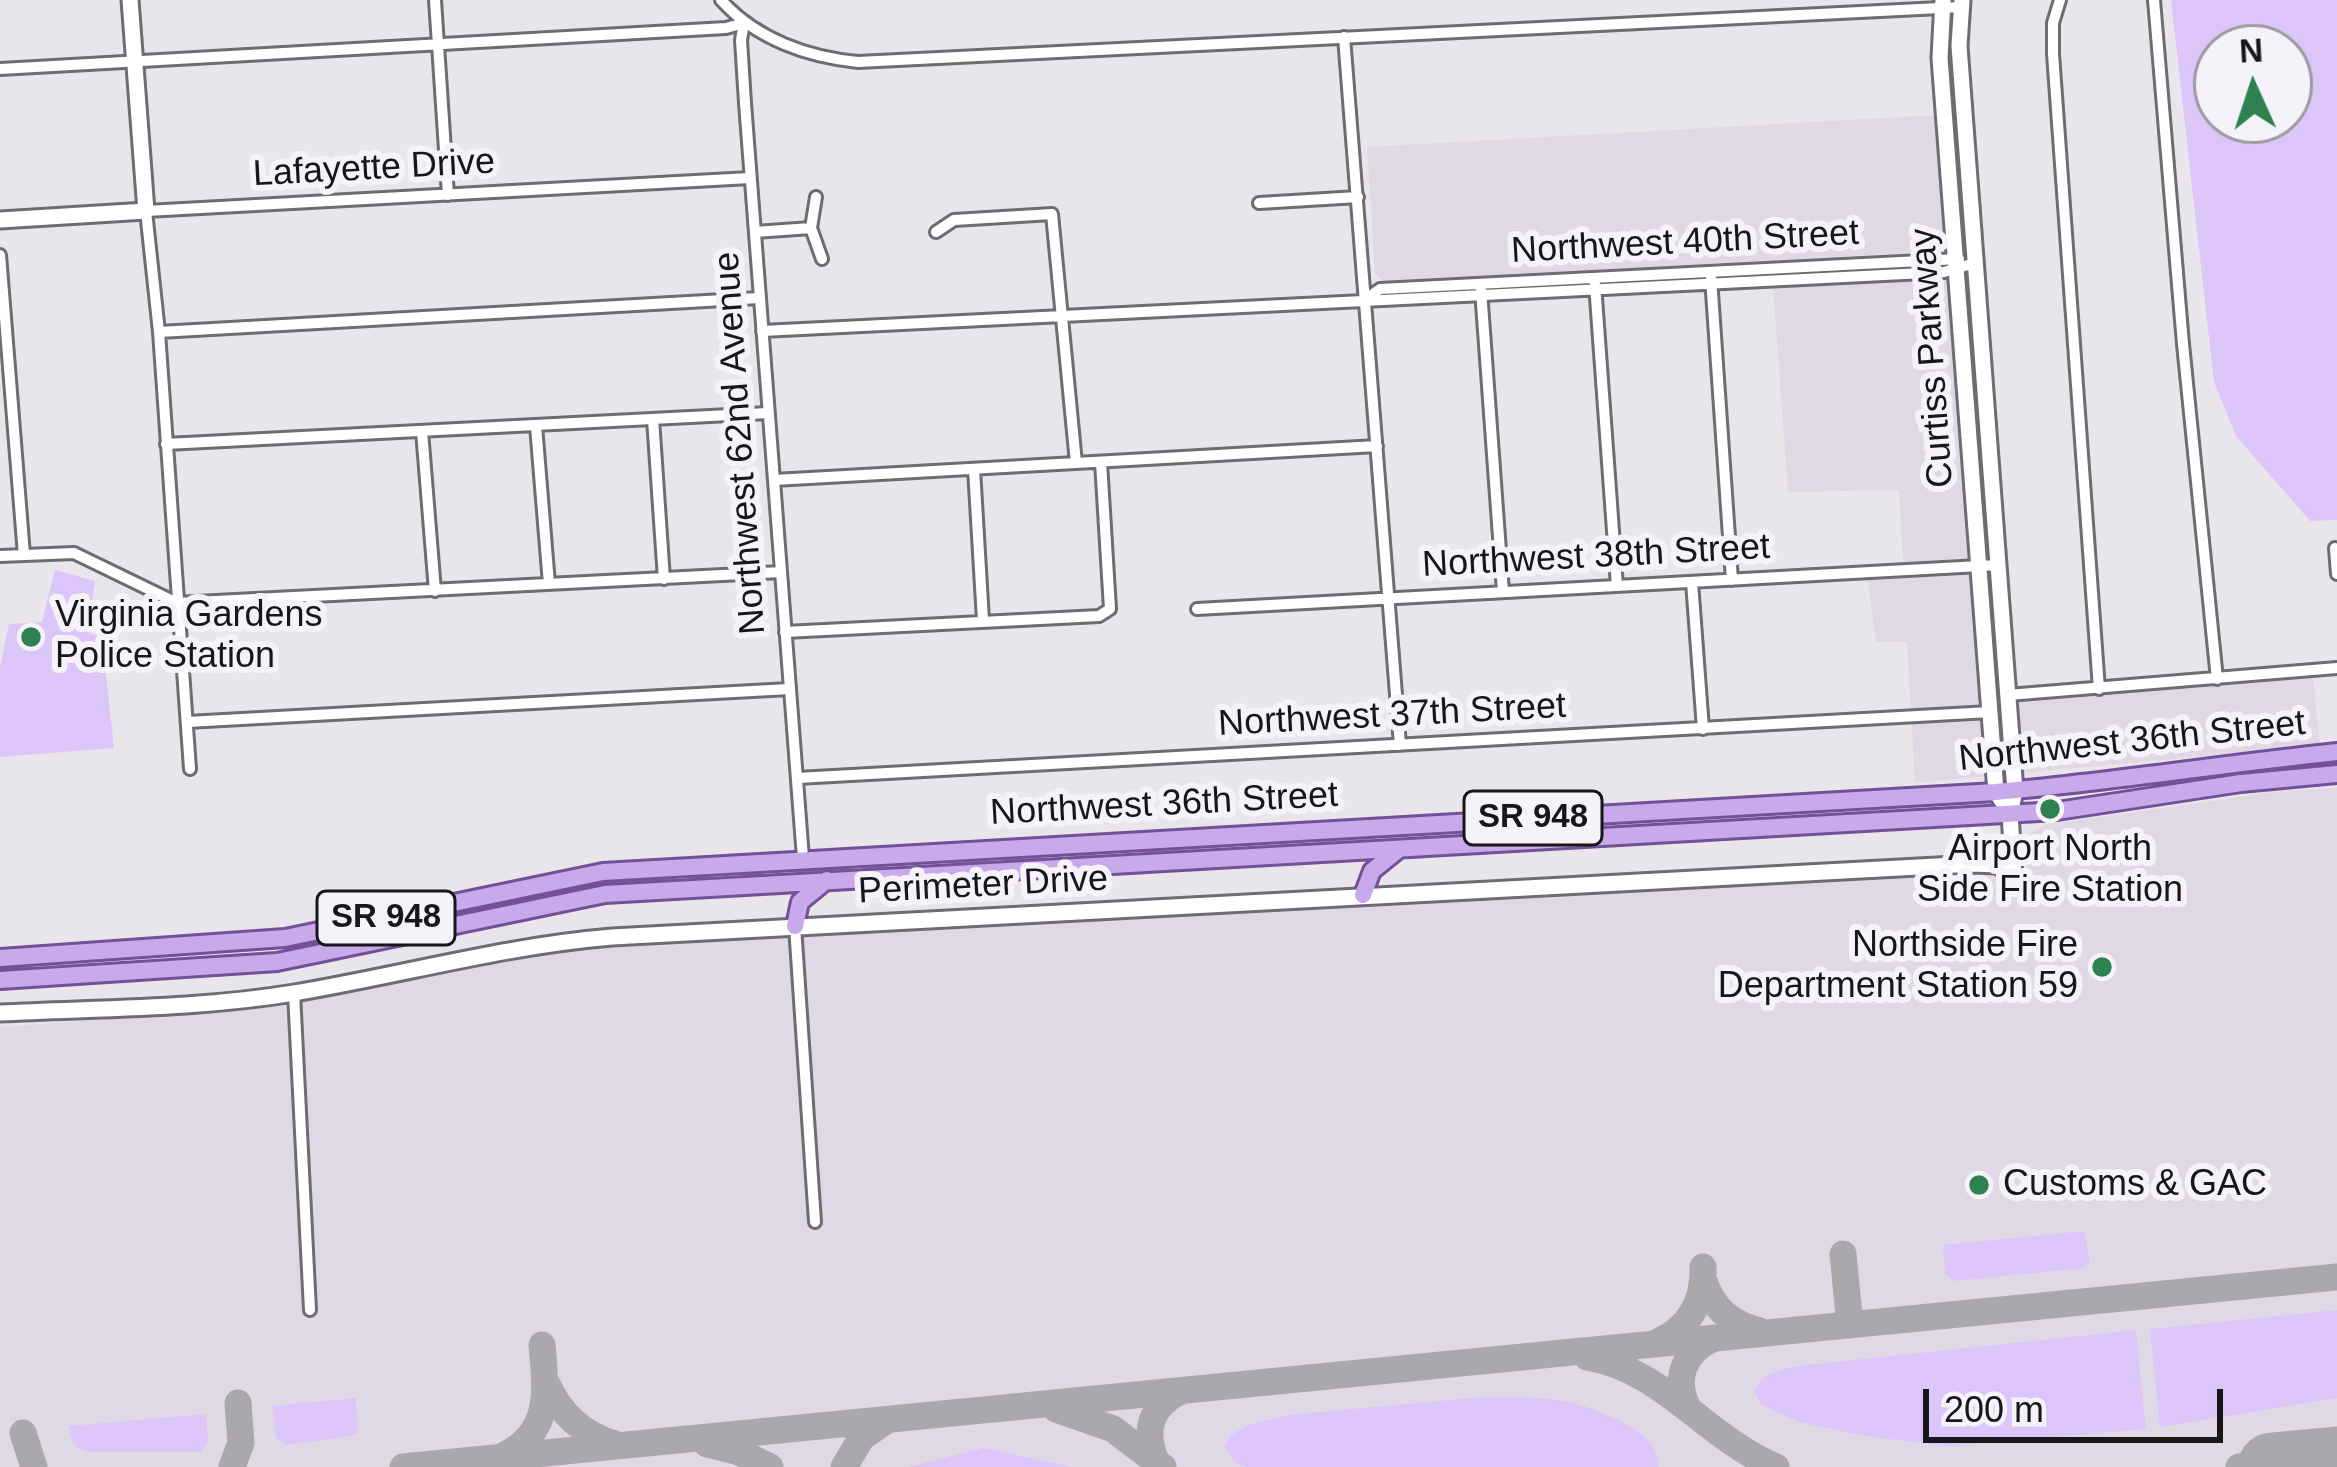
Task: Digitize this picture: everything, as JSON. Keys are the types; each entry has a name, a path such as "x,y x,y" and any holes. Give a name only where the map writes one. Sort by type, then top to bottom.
{"main road":[{"name":"Northwest 36th Street","path":"0,958 212,946 335,929 603,872 2006,792 2337,752"},
{"name":"Northwest 36th Street","path":"0,980 305,958 564,900 760,883 2010,814 2337,774"},
{"path":"1622,835 1633,826 1677,823 1709,809 1714,822 1727,830"},
{"path":"1524,840 1551,817"},
{"path":"1332,852 1357,828 1393,848 1376,866 1363,895"},
{"path":"1107,841 1108,863"},
{"path":"560,879 564,900"},
{"path":"795,926 800,902 829,879"},
{"path":"760,883 784,899 795,926"},
{"path":"212,946 213,968"}],"street":[{"path":"130,0 190,769"},
{"path":"435,0 448,195"},
{"path":"722,0 744,23 805,52 858,62 1961,4"},
{"path":"2060,0 2053,54 2099,689"},
{"path":"2154,0 2182,344 2217,680"},
{"name":"Curtiss Parkway","path":"1942,3 1940,58 1990,712 2006,792"},
{"name":"Curtiss Parkway","path":"1961,4 1959,46 2008,694 2006,792"},
{"path":"0,69 438,46 726,28 744,23"},
{"name":"Northwest 62nd Avenue","path":"744,23 741,40 802,858"},
{"path":"1344,37 1400,746"},
{"name":"Lafayette Drive","path":"0,220 751,178"},
{"path":"816,197 811,228 822,259"},
{"path":"1259,203 1358,197"},
{"path":"936,232 954,220 1052,214 1076,463"},
{"path":"755,232 811,228"},
{"path":"0,255 24,555"},
{"name":"Northwest 40th Street","path":"762,331 1366,299 1382,302 1481,291 1975,263"},
{"path":"1711,278 1732,580"},
{"path":"1595,284 1617,586"},
{"path":"1481,291 1503,592"},
{"path":"159,332 759,298"},
{"path":"166,444 768,413"},
{"path":"653,419 664,579"},
{"path":"536,426 549,584"},
{"path":"422,431 434,591"},
{"path":"774,480 1377,446"},
{"path":"785,632 1099,616 1110,609 1101,462"},
{"path":"974,469 983,620"},
{"path":"2335,548 2337,574"},
{"path":"0,556 74,553 177,603 781,572"},
{"name":"Northwest 38th Street","path":"1197,609 1998,565"},
{"path":"1693,582 1702,729"},
{"path":"2008,694 2337,668"},
{"path":"188,722 789,688"},
{"name":"Northwest 37th Street","path":"797,778 1990,712"},
{"path":"2006,792 2012,842"},
{"name":"Perimeter Drive","path":"0,1013 228,1001 294,993 549,943 795,926 1974,864 1996,865 2014,876 2012,842 1974,864"},
{"path":"795,926 814,1222"},
{"path":"294,993 310,1310"}],"shaded area":[{"path":"2171,0 2337,0 2337,520 2310,521 2236,436 2214,382"},
{"path":"1937,115 1946,241 1936,251 1384,282 1375,272 1367,147"},
{"path":"1948,276 1979,700 2313,676 2320,745 1915,783 1907,642 1876,642 1868,580 1904,576 1899,490 1788,492 1773,288"},
{"path":"55,570 95,581 87,631 102,639 114,748 0,757 0,667 9,624 42,622"},
{"path":"2337,788 2337,1467 0,1467 0,1027 265,1008 511,957 602,948 2026,868 2030,833 2044,825 2274,792"},
{"path":"2084,1231 2090,1262 2084,1268 1955,1281 1945,1275 1943,1245"},
{"path":"2337,1310 2337,1398 2160,1427 2150,1329"},
{"path":"2136,1330 2146,1429 1947,1446 1799,1422 1760,1404 1755,1392 1769,1375 1806,1365"},
{"path":"1482,1397 1556,1400 1604,1413 1652,1445 1658,1467 1247,1467 1236,1463 1224,1447 1231,1435 1248,1425 1287,1415"},
{"path":"356,1398 358,1432 352,1436 287,1445 276,1438 272,1406"},
{"path":"206,1414 208,1442 200,1452 89,1452 73,1443 69,1426"},
{"path":"983,1448 1072,1467 909,1467"}],"taxiway":[{"path":"1843,1254 1850,1325"},
{"path":"1660,1341 1694,1311 1703,1267"},
{"path":"403,1467 2337,1277"},
{"path":"1704,1281 1724,1314 1760,1331"},
{"path":"1688,1408 1682,1387 1684,1367 1695,1350 1714,1338"},
{"path":"505,1455 531,1434 543,1408 542,1345"},
{"path":"1587,1357 1639,1376 1776,1467"},
{"path":"547,1384 574,1422 615,1444"},
{"path":"1156,1461 1150,1439 1152,1420 1181,1391"},
{"path":"232,1467 241,1443 238,1403"},
{"path":"1056,1409 1113,1429 1163,1467"},
{"path":"844,1467 862,1437 884,1422"},
{"path":"23,1433 34,1467"},
{"path":"707,1444 770,1467"},
{"path":"2239,1467 2337,1449"}],"runway":[{"path":"2272,1467 2337,1461"}],"place":[{"name":"Virginia Gardens Police Station","path":"31,637"},
{"name":"Airport North Side Fire Station","path":"2050,809"},
{"name":"Northside Fire Department Station 59","path":"2102,967"},
{"name":"Customs & GAC","path":"1979,1185"}]}
